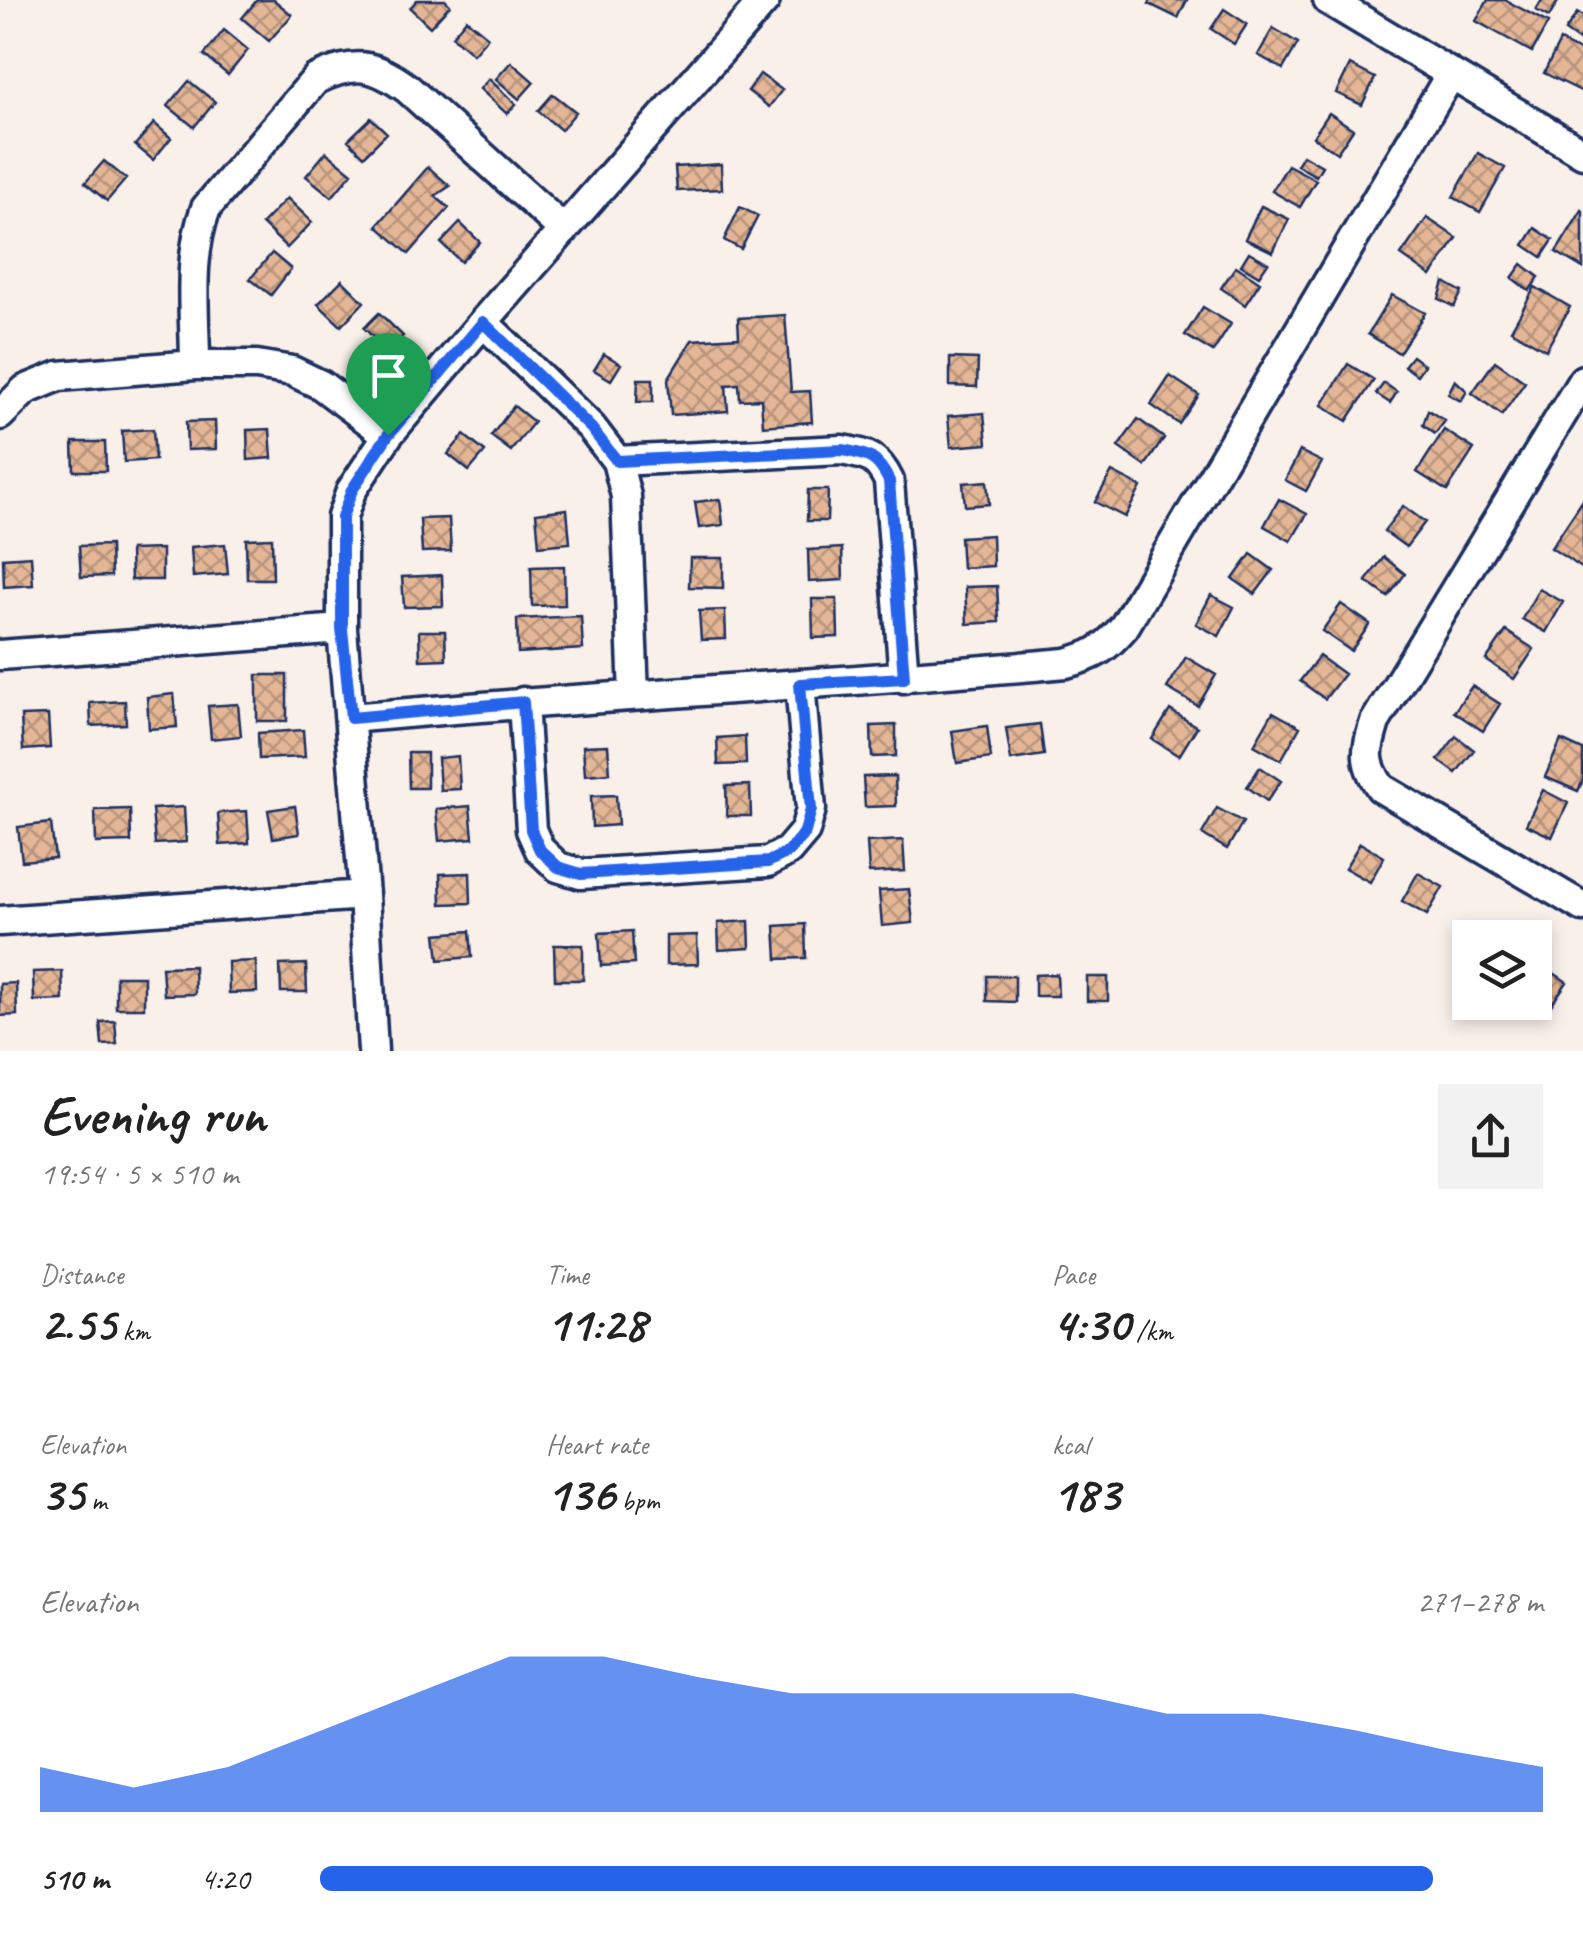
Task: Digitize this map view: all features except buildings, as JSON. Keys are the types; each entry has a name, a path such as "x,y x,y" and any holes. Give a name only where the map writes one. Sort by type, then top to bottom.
{"street":[{"path":"374,1051 342,629 342,517 352,490 388,435 483,322 765,0"},
{"path":"1328,0 1583,153"},
{"path":"195,365 196,233 206,208 316,79 340,68 366,67 389,74 564,230"},
{"path":"351,718 523,702 904,678 1066,663 1091,657 1110,644 1124,627 1452,74"},
{"path":"483,322 591,428 617,461 626,496 634,694"},
{"path":"0,414 25,390 58,376 195,365 257,365 292,371 322,385 388,435"},
{"path":"1582,904 1381,788 1368,770 1367,748 1375,722 1583,380"},
{"path":"617,461 842,450 864,454 881,465 889,481 904,678"},
{"path":"0,655 342,629"},
{"path":"523,702 531,830 540,850 558,867 581,874 750,864 768,862 788,852 805,832 811,809 800,684"},
{"path":"0,921 364,895"}],"route":[{"path":"483,322 591,428 617,461 842,450 864,454 881,465 889,481 904,678 800,684 811,809 805,832 788,852 768,862 581,874 558,867 540,850 531,830 523,702 351,718 342,629 342,517 352,490 388,435 483,322"}]}
